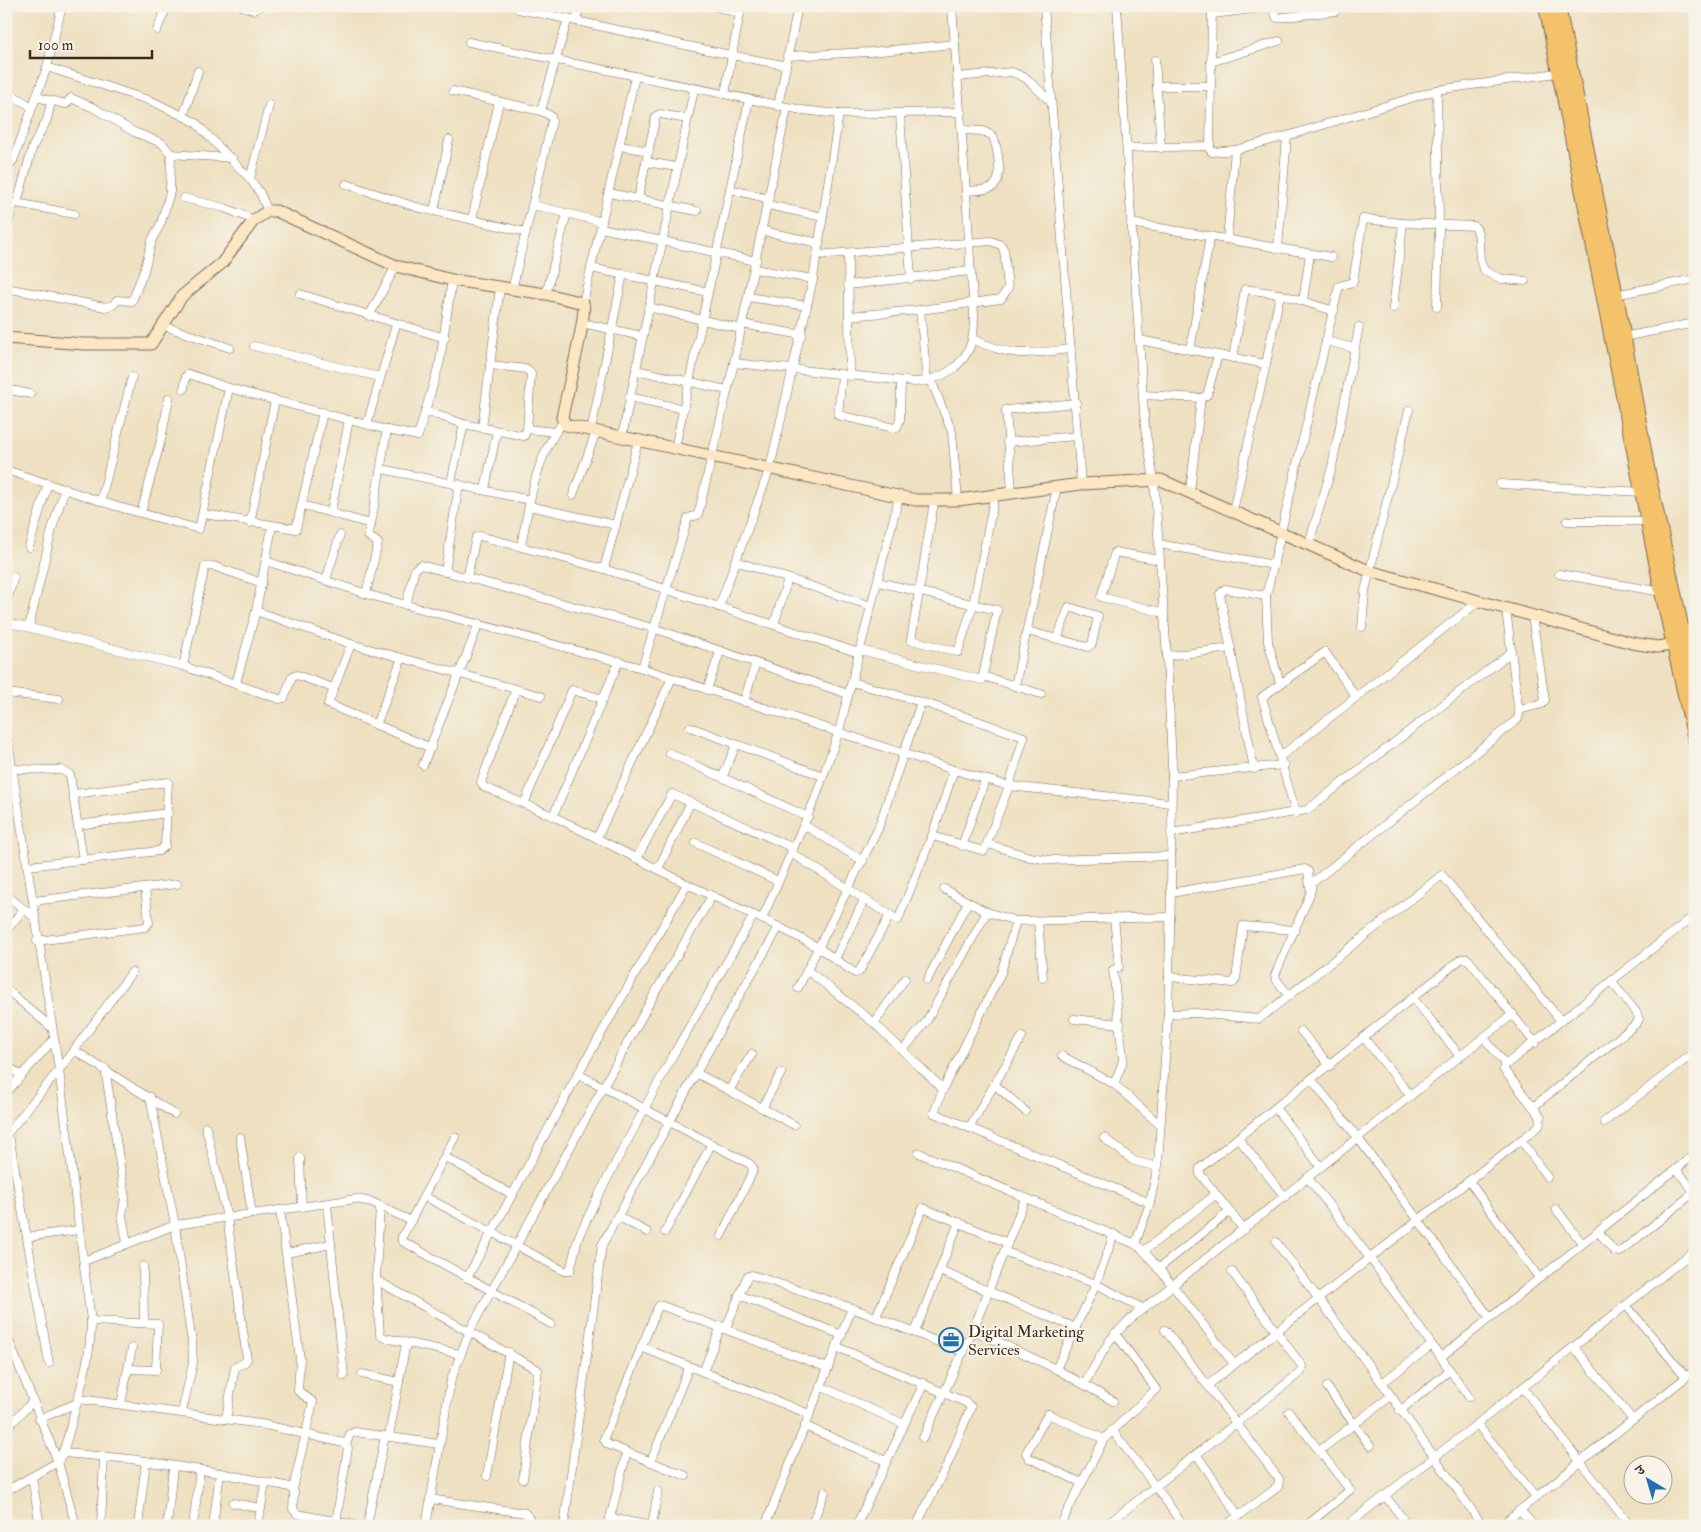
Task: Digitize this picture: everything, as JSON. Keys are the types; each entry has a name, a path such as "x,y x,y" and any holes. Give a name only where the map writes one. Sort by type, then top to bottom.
{"highway":[{"path":"1546,6 1565,72 1615,294 1695,739"},
{"path":"1558,6 1565,72 1647,521 1662,592 1678,644 1691,658 1695,690"}],"street":[{"path":"6,168 13,161 47,67 62,6"},
{"path":"157,30 167,6"},
{"path":"242,6 254,10 260,6"},
{"path":"576,20 580,6"},
{"path":"714,6 741,10 725,94"},
{"path":"778,106 798,6"},
{"path":"734,363 901,381 929,381 953,370 961,362 972,339 973,304 963,130 952,6"},
{"path":"1044,6 1081,484"},
{"path":"1117,6 1145,428 1154,480 1164,613 1172,776 1170,803 1171,894 1168,1014 1158,1167 1150,1203 1135,1244"},
{"path":"1336,10 1277,18 1273,9 1269,7 1213,10 1210,146 1212,152 1235,150 1287,136 1437,90 1565,72"},
{"path":"518,9 568,18 732,56 785,65"},
{"path":"541,111 568,18"},
{"path":"1212,62 1278,40"},
{"path":"469,42 787,108 839,114 961,112"},
{"path":"787,56 870,52 955,44"},
{"path":"1155,60 1161,148"},
{"path":"47,67 123,91 184,114 205,130 232,158 260,193 268,211"},
{"path":"184,114 198,71"},
{"path":"957,77 1020,74 1051,102"},
{"path":"521,546 530,503 542,462 555,432 562,422 585,306 583,303 635,77"},
{"path":"1157,86 1211,86"},
{"path":"622,438 653,280 694,89"},
{"path":"1437,90 1439,225 1437,307"},
{"path":"6,91 32,107"},
{"path":"453,91 541,111 549,114 552,120 526,232 506,289 490,365 482,428"},
{"path":"6,288 104,308 113,305 117,300 132,301 170,192 171,154 162,143 134,132 71,98 67,104 51,102 36,97"},
{"path":"675,448 749,100"},
{"path":"6,232 13,204 16,203 35,139 47,120 51,102"},
{"path":"472,219 499,102"},
{"path":"250,179 269,105"},
{"path":"642,668 664,590 688,518 698,515 763,232 787,108"},
{"path":"638,199 658,114 687,119"},
{"path":"719,607 770,468 802,335 813,279 839,114"},
{"path":"900,114 911,279"},
{"path":"963,130 983,131 993,136 999,174 995,185 967,192"},
{"path":"1278,249 1287,136"},
{"path":"434,211 449,140"},
{"path":"620,146 649,151"},
{"path":"1127,148 1210,146"},
{"path":"1227,239 1235,150"},
{"path":"171,154 232,158"},
{"path":"646,162 678,167"},
{"path":"346,184 434,211 526,232"},
{"path":"730,189 823,217"},
{"path":"609,192 697,211"},
{"path":"184,198 225,208 254,220"},
{"path":"16,203 74,214"},
{"path":"533,205 662,241 756,261"},
{"path":"6,338 84,344 145,346 150,344 156,339 182,296 222,263 254,220 268,211 276,211 396,266 452,280 546,294 583,303"},
{"path":"546,294 567,213"},
{"path":"1280,683 1268,642 1266,596 1339,286 1352,282 1363,219 1403,224 1476,227 1481,267 1492,276 1525,280"},
{"path":"1131,222 1331,257"},
{"path":"1394,308 1403,224"},
{"path":"763,232 819,243"},
{"path":"1190,350 1210,236"},
{"path":"817,255 991,241 1001,245 1004,250 1008,288 1001,299 920,310 849,316"},
{"path":"848,254 849,316 846,375 837,412 838,415 894,428 898,427 900,420 901,381"},
{"path":"1303,300 1310,254"},
{"path":"369,316 396,266"},
{"path":"591,268 708,292"},
{"path":"754,269 813,279"},
{"path":"848,285 970,271"},
{"path":"573,495 594,432 623,274"},
{"path":"1615,294 1695,279"},
{"path":"184,389 186,376 189,374 229,388 387,430 418,436 445,338 452,280"},
{"path":"1233,358 1245,289 1280,294 1334,311"},
{"path":"300,294 445,338"},
{"path":"1233,511 1280,294"},
{"path":"748,297 807,306"},
{"path":"648,308 702,320 802,335"},
{"path":"920,310 929,381 952,432 958,500"},
{"path":"582,323 642,336"},
{"path":"1623,337 1695,323"},
{"path":"368,424 379,377 396,324"},
{"path":"164,326 230,348"},
{"path":"1309,543 1332,467 1359,327"},
{"path":"972,339 992,348 1016,355 1071,349"},
{"path":"1139,340 1266,364"},
{"path":"1326,341 1354,348"},
{"path":"254,346 379,377"},
{"path":"1143,395 1201,398 1207,395 1218,355"},
{"path":"425,411 464,424 521,437 526,433 527,429 529,371 490,365"},
{"path":"636,370 727,390"},
{"path":"101,500 132,378"},
{"path":"6,470 197,530 201,527 204,514 229,388"},
{"path":"6,389 30,394"},
{"path":"630,397 684,409"},
{"path":"141,513 162,440 169,398"},
{"path":"1190,491 1201,398"},
{"path":"250,523 275,400"},
{"path":"1012,492 1006,442 1006,410 1076,403"},
{"path":"1362,627 1362,609 1369,571 1409,410"},
{"path":"204,514 272,527 296,529 323,412"},
{"path":"331,511 350,420"},
{"path":"562,422 594,432 899,497 934,502 1081,484 1154,480 1169,482 1369,571 1632,643 1651,646 1678,644"},
{"path":"445,572 464,424"},
{"path":"527,429 555,432"},
{"path":"366,594 378,543 368,536 382,468 387,430"},
{"path":"485,489 497,431"},
{"path":"1006,442 1077,436"},
{"path":"604,569 638,441"},
{"path":"382,468 485,489 530,503 616,525"},
{"path":"29,547 48,483"},
{"path":"1500,484 1642,492"},
{"path":"1015,686 1056,487"},
{"path":"29,627 52,529 65,488"},
{"path":"934,502 911,640 958,652 973,605 995,494"},
{"path":"424,1196 564,1271 570,1271 578,1238 672,1057 758,917 778,881 808,817 839,731 899,497"},
{"path":"302,505 331,511 371,524"},
{"path":"1567,521 1647,521"},
{"path":"236,683 256,611 272,527"},
{"path":"326,580 340,535"},
{"path":"467,578 478,536 604,569 860,652 982,680 997,610 878,582"},
{"path":"1159,544 1274,565"},
{"path":"1160,560 1115,552 1102,597 1164,613"},
{"path":"735,561 871,606"},
{"path":"266,562 366,594 619,661 985,780 1009,786 1170,803"},
{"path":"406,605 417,566 422,565 653,628 755,665 848,694"},
{"path":"183,666 205,567 214,566 262,583"},
{"path":"1559,574 1662,592"},
{"path":"6,603 14,576"},
{"path":"774,625 788,578"},
{"path":"1254,769 1221,591 1266,596"},
{"path":"1281,756 1479,601"},
{"path":"1027,631 1057,639 1090,646 1098,616 1069,607 1057,639"},
{"path":"1310,887 1315,881 1518,719 1519,710 1510,652 1506,609"},
{"path":"256,611 351,644 541,696"},
{"path":"1519,710 1542,704 1544,700 1532,616"},
{"path":"6,622 183,666 279,699 284,698 292,677 297,675 333,688"},
{"path":"423,765 461,674 479,624"},
{"path":"351,644 328,702 329,706 431,748"},
{"path":"1167,656 1231,648"},
{"path":"707,690 720,652"},
{"path":"1296,813 1284,765 1262,700 1265,695 1280,683 1325,652 1356,697"},
{"path":"1171,833 1296,813 1311,807 1510,652"},
{"path":"376,725 402,658"},
{"path":"553,816 619,661"},
{"path":"744,702 755,665"},
{"path":"983,676 1041,694"},
{"path":"597,838 672,678"},
{"path":"852,682 921,702 1024,737 988,844 982,852 932,836"},
{"path":"516,689 481,782 484,787 553,816 686,884 779,927 819,948 856,972 859,972 890,916"},
{"path":"524,804 572,690 603,699"},
{"path":"6,693 59,698"},
{"path":"798,988 849,890 878,829 906,753 921,702"},
{"path":"690,727 823,776"},
{"path":"6,733 59,1070 91,1321 90,1349 63,1453 58,1462 9,1489 6,1480"},
{"path":"723,776 736,745"},
{"path":"669,752 808,817"},
{"path":"1172,776 1284,765"},
{"path":"12,768 68,772 72,781 83,860"},
{"path":"637,858 670,795 674,794 792,851 896,920 900,918 932,836 954,770"},
{"path":"962,846 985,780"},
{"path":"28,866 163,850 167,839 170,785 166,781 74,794"},
{"path":"658,869 691,802"},
{"path":"78,825 168,813"},
{"path":"804,825 863,861"},
{"path":"696,843 778,881"},
{"path":"988,844 1050,860 1171,856"},
{"path":"1171,894 1305,869 1308,871 1310,894 1275,977 1289,996"},
{"path":"1168,1014 1195,1013 1260,1019 1442,875 1561,1021"},
{"path":"32,901 177,884"},
{"path":"468,1278 578,1074 686,884"},
{"path":"38,941 146,927 149,923 145,888"},
{"path":"944,889 986,912 1016,921 1169,917"},
{"path":"6,895 34,917"},
{"path":"426,1526 451,1380 470,1330 518,1246 603,1088 712,896"},
{"path":"835,959 864,900"},
{"path":"927,980 968,902"},
{"path":"6,931 24,909"},
{"path":"904,1049 926,1022 986,912"},
{"path":"1208,1385 1468,1182 1541,1121 1532,1106 1504,1070 1506,1065 1695,915"},
{"path":"1114,918 1119,967 1112,970 1120,1024 1122,1064 1114,1084"},
{"path":"1016,921 1000,973 943,1089 934,1113 1150,1203"},
{"path":"1038,921 1043,978"},
{"path":"1169,977 1233,983 1236,979 1244,926 1295,930"},
{"path":"564,1526 600,1255 617,1216 779,927"},
{"path":"1244,1230 1199,1171 1465,958 1535,1042"},
{"path":"807,970 904,1049 943,1089"},
{"path":"49,1363 10,1141 6,1136 59,1070 132,972"},
{"path":"874,1023 905,979"},
{"path":"1532,1106 1639,1019 1636,1012 1611,981"},
{"path":"6,989 51,1027"},
{"path":"1413,998 1460,1056"},
{"path":"1084,1384 1115,1333 1513,1014"},
{"path":"1074,1020 1120,1024"},
{"path":"1301,1031 1330,1066"},
{"path":"969,1128 1022,1037"},
{"path":"1364,1038 1411,1096"},
{"path":"1484,1038 1506,1065"},
{"path":"6,1093 54,1039"},
{"path":"74,1050 105,1068 174,1114"},
{"path":"1604,1122 1695,1052"},
{"path":"729,1090 752,1054"},
{"path":"1062,1056 1114,1084 1160,1125"},
{"path":"6,1064 21,1076"},
{"path":"105,1068 124,1198 122,1215 127,1243"},
{"path":"696,1073 794,1125"},
{"path":"762,1108 781,1073"},
{"path":"578,1074 753,1168 721,1236"},
{"path":"1312,1080 1358,1138 1490,1318"},
{"path":"994,1084 1025,1111"},
{"path":"150,1097 175,1225 193,1355 182,1412"},
{"path":"1276,1109 1322,1167"},
{"path":"206,1127 227,1217 247,1359 244,1363 235,1367 226,1419"},
{"path":"240,1137 252,1214"},
{"path":"455,1137 402,1237 404,1243 550,1324"},
{"path":"1104,1138 1134,1161 1158,1167"},
{"path":"1238,1138 1285,1197"},
{"path":"1520,1140 1547,1177"},
{"path":"665,1232 710,1144"},
{"path":"919,1154 1135,1244 1144,1251 1173,1286 1234,1364"},
{"path":"1441,1357 1695,1154"},
{"path":"445,1157 513,1195"},
{"path":"300,1158 302,1207"},
{"path":"1598,1231 1614,1251 1620,1252 1692,1194 1692,1189 1676,1169"},
{"path":"1308,1178 1370,1258 1469,1397"},
{"path":"1468,1182 1539,1278"},
{"path":"1144,1251 1216,1194"},
{"path":"84,1261 175,1225 364,1199 410,1221"},
{"path":"923,1438 974,1330 1025,1199"},
{"path":"327,1204 344,1376"},
{"path":"380,1206 376,1280 378,1332 385,1338 460,1354"},
{"path":"876,1317 922,1209 926,1207 959,1222 1007,1248 1096,1284 1144,1309"},
{"path":"1556,1209 1582,1243"},
{"path":"280,1210 300,1359 298,1391 313,1402 293,1489 294,1511 297,1514 310,1517 360,1526"},
{"path":"1158,1269 1229,1212"},
{"path":"617,1216 648,1232"},
{"path":"915,1332 959,1222"},
{"path":"27,1237 78,1230"},
{"path":"1056,1369 1096,1284 1114,1234"},
{"path":"1276,1242 1391,1396 1483,1526"},
{"path":"287,1253 332,1244"},
{"path":"1351,1522 1523,1388 1695,1250"},
{"path":"143,1266 144,1322"},
{"path":"940,1271 1076,1328"},
{"path":"1105,1526 1117,1523 1156,1486 1238,1424 1301,1372 1302,1366 1232,1272"},
{"path":"703,1372 747,1277 752,1275 852,1308 964,1352"},
{"path":"376,1280 470,1330 538,1370 524,1479"},
{"path":"739,1295 842,1335"},
{"path":"686,1476 607,1444 604,1439 660,1305 723,1327 828,1368"},
{"path":"1626,1305 1686,1377"},
{"path":"764,1526 852,1308"},
{"path":"91,1321 158,1324 157,1368 152,1372 129,1369"},
{"path":"974,1330 1056,1369 1113,1401"},
{"path":"1165,1330 1238,1424 1279,1482 1278,1487 1225,1526"},
{"path":"1061,1526 1104,1439 1156,1389 1115,1333"},
{"path":"6,1334 58,1462 76,1526"},
{"path":"367,1526 406,1343"},
{"path":"1382,1384 1432,1344"},
{"path":"641,1347 809,1414"},
{"path":"837,1347 969,1404 971,1412 916,1526"},
{"path":"1574,1347 1632,1419"},
{"path":"122,1404 132,1348"},
{"path":"487,1476 509,1352"},
{"path":"651,1461 689,1367"},
{"path":"1400,1411 1450,1370"},
{"path":"1500,1526 1695,1370"},
{"path":"362,1374 399,1382"},
{"path":"856,1526 924,1383"},
{"path":"820,1386 904,1424"},
{"path":"1327,1388 1370,1446"},
{"path":"1523,1388 1630,1526"},
{"path":"1319,1451 1356,1425 1391,1396"},
{"path":"6,1429 33,1401"},
{"path":"39,1419 78,1401 122,1404 261,1424 346,1444"},
{"path":"1289,1412 1350,1490 1306,1526"},
{"path":"1082,1483 1030,1458 1026,1453 1048,1414 1104,1439"},
{"path":"1477,1424 1536,1497"},
{"path":"805,1426 886,1461"},
{"path":"1112,1430 1156,1486 1184,1526"},
{"path":"336,1522 348,1448 346,1444 350,1434 355,1432 439,1444"},
{"path":"627,1452 609,1522 652,1526 658,1490"},
{"path":"63,1453 146,1461 220,1473 293,1489"},
{"path":"1196,1455 1238,1515"},
{"path":"101,1526 104,1457"},
{"path":"138,1526 146,1461"},
{"path":"167,1526 174,1466"},
{"path":"193,1526 200,1470"},
{"path":"213,1526 220,1473"},
{"path":"32,1477 40,1526"},
{"path":"258,1526 265,1483"},
{"path":"811,1526 825,1492"},
{"path":"1385,1496 1409,1526"},
{"path":"430,1499 525,1513 529,1518 528,1526"},
{"path":"233,1503 261,1508"},
{"path":"1520,1510 1534,1526"},
{"path":"308,1526 310,1517"}],"place":[{"name":"Digital Marketing Services","path":"951,1340"}]}
